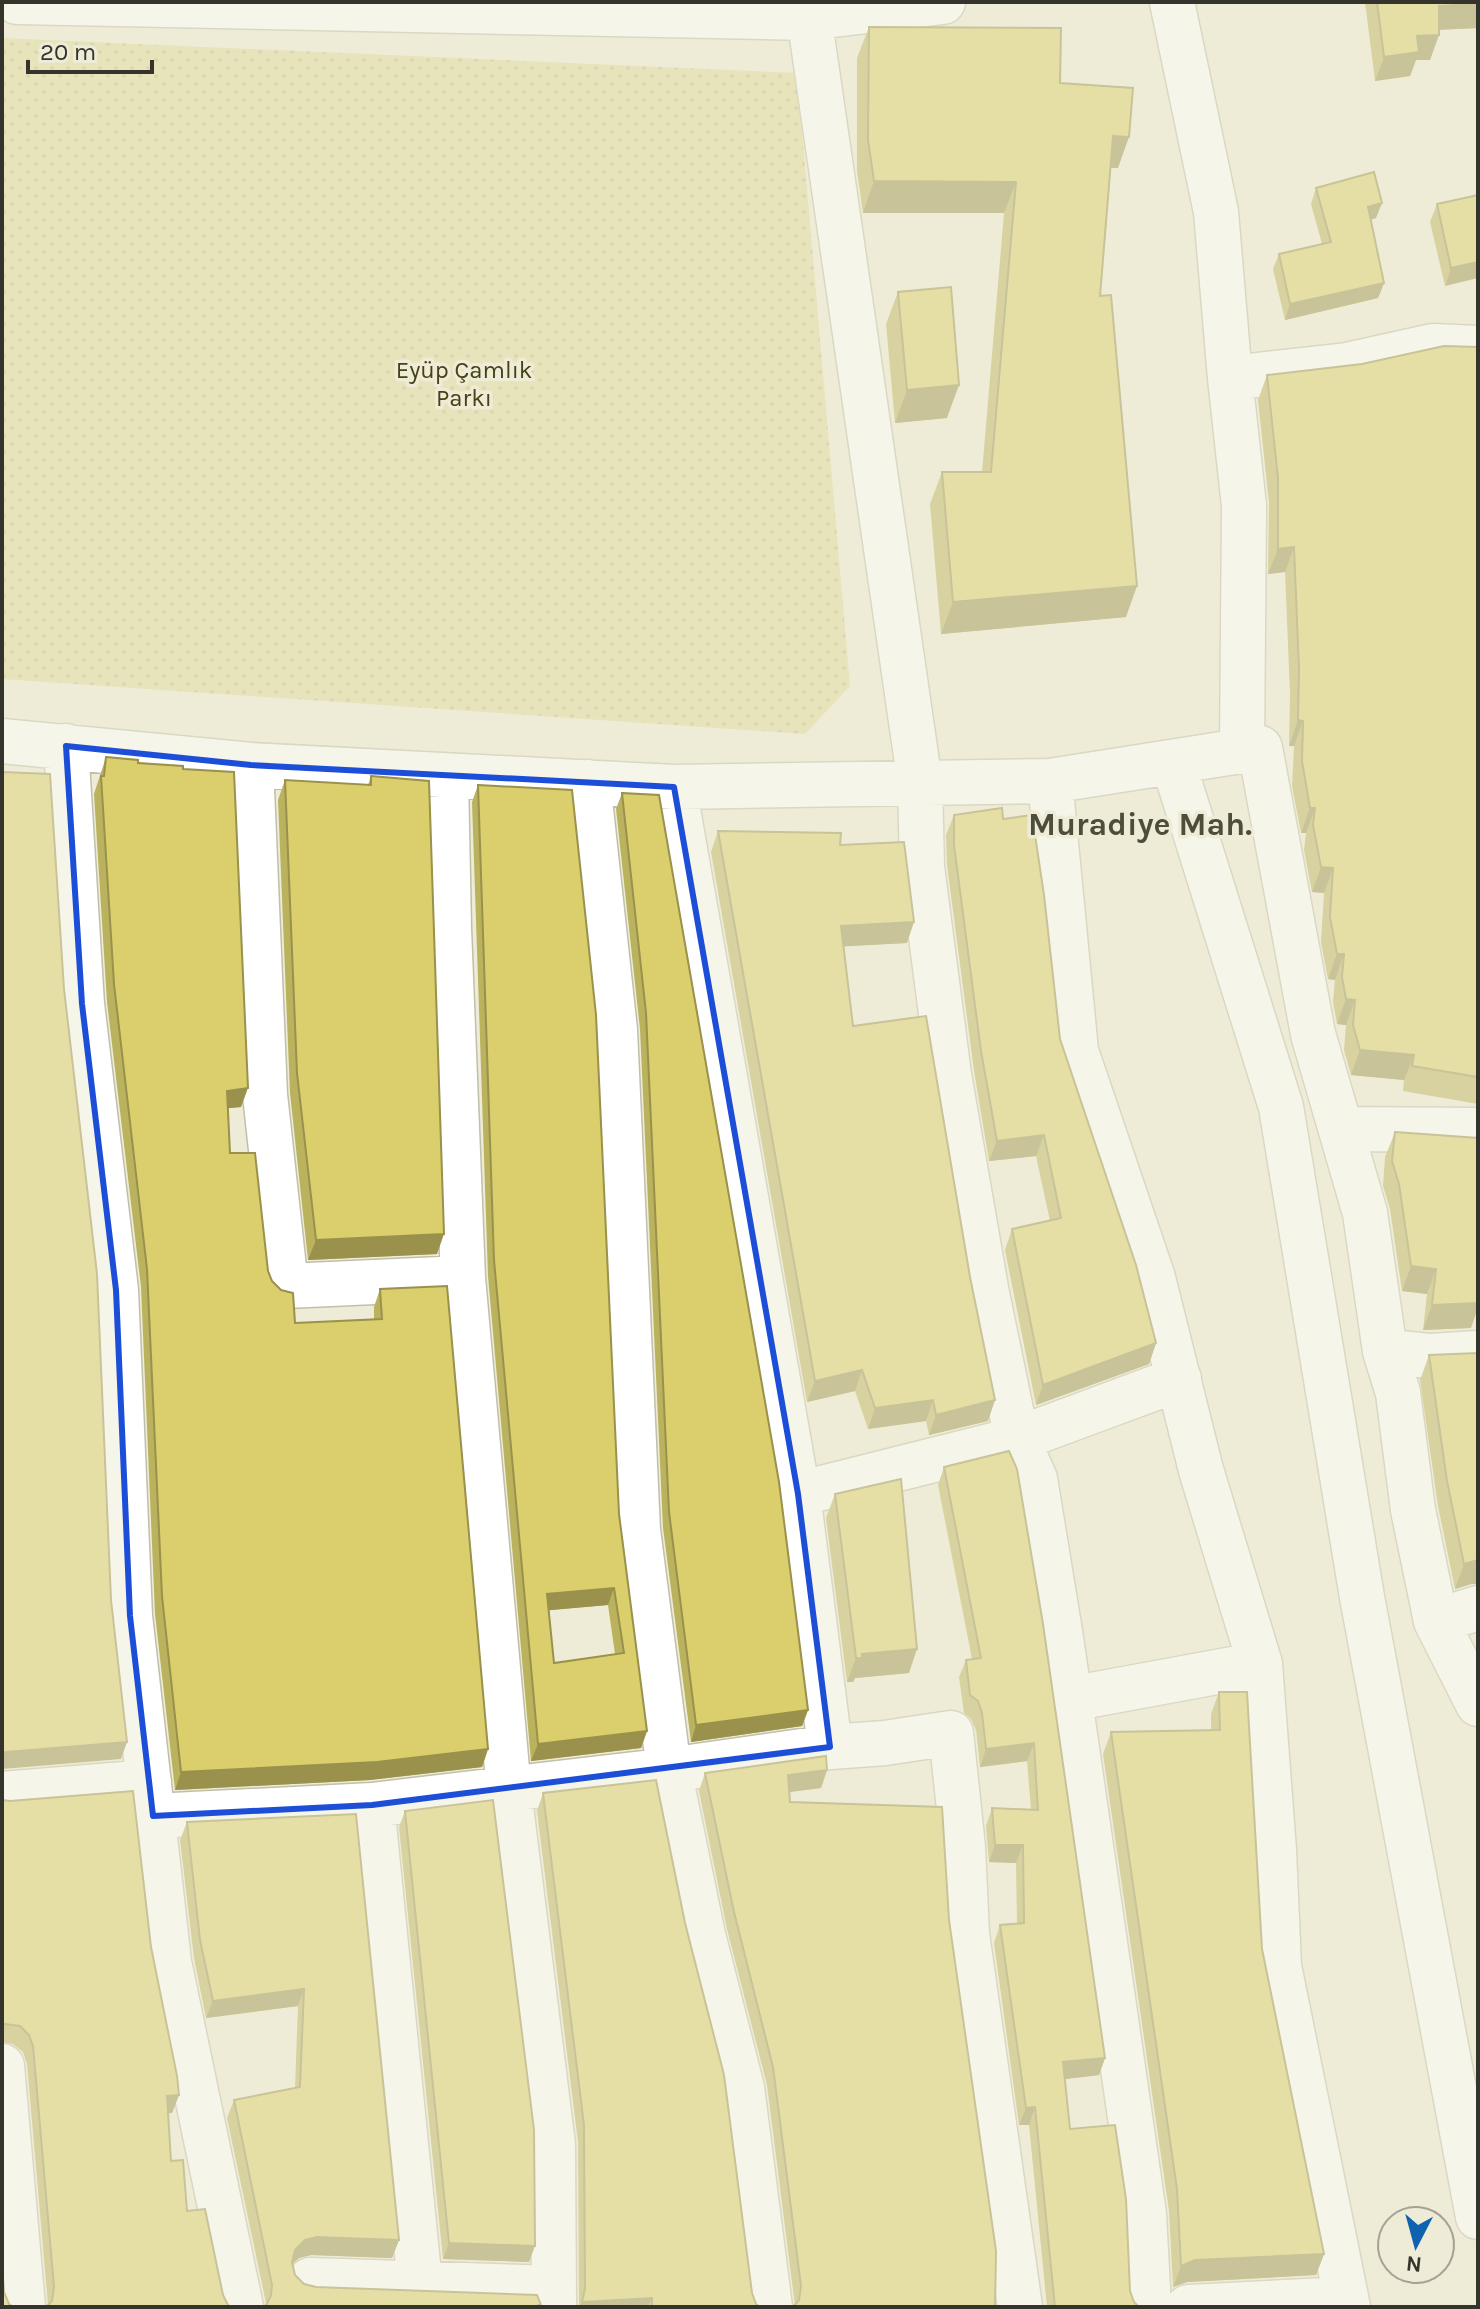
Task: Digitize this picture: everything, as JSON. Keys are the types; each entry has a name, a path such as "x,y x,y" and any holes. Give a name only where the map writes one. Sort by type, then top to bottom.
{"street":[{"path":"17,2 807,10 943,2"},
{"path":"1172,2 1216,212 1244,506 1242,751"},
{"path":"807,10 920,783 922,867 949,1075 987,1294 1017,1439 1035,1479 1144,2214 1149,2307"},
{"path":"1230,378 1347,365 1433,346 1478,348"},
{"path":"2,741 251,765 674,787 1050,781 1260,748 1313,1034 1365,1213 1385,1351 1398,1393 1413,1510 1436,1621 1478,1704"},
{"path":"66,746 82,1004 116,1290 130,1616 169,1962 241,2307"},
{"path":"1173,762 1281,1107 1362,1597 1478,2217"},
{"path":"251,765 265,1095 286,1286 463,1278"},
{"path":"310,2280 420,2284 554,2298 553,2145 509,1791 463,1278 446,776"},
{"path":"1050,781 1076,1051 1153,1278 1201,1470 1260,1664 1279,1966 1347,2303 1188,2307"},
{"path":"588,782 615,1030 638,1530 669,1770 703,1935 742,2088 770,2307"},
{"path":"674,787 798,1494 830,1747"},
{"path":"1341,1129 1478,1130"},
{"path":"1385,1351 1430,1356 1478,1353"},
{"path":"798,1494 1017,1439 1179,1379"},
{"path":"1436,1621 1478,1608"},
{"path":"1070,1699 1260,1664"},
{"path":"2,1794 372,1805 509,1791 951,1733 963,1847 967,1934 1020,2307"},
{"path":"372,1805 420,2284"},
{"path":"2,2066 23,2307"}],"highlighted area":[{"path":"66,746 251,765 674,787 798,1494 830,1747 372,1805 153,1816 130,1616 116,1290 82,1004"}],"green space":[{"name":"Eyüp Çamlık Parkı","path":"2,38 797,73 850,686 805,734 2,679"}],"building":[{"path":"1377,2 1478,4 1439,6 1439,35 1417,36 1419,52 1384,57"},
{"path":"869,27 1061,28 1060,83 1133,88 1129,137 1113,136 1100,296 1111,295 1137,586 953,602 942,472 991,472 1016,182 874,181 868,140"},
{"path":"1374,172 1382,203 1368,207 1384,283 1290,304 1279,254 1331,242 1316,188"},
{"path":"1478,195 1478,262 1451,268 1437,204"},
{"path":"951,287 959,385 907,390 898,292"},
{"path":"1444,346 1478,347 1478,1077 1412,1066 1414,1055 1360,1050 1353,1025 1355,1000 1346,999 1342,977 1344,954 1337,954 1330,917 1333,868 1321,867 1313,825 1315,808 1310,808 1302,761 1303,721 1298,720 1294,547 1278,549 1278,478 1267,375 1362,364"},
{"path":"106,757 183,766 183,769 234,772 248,1088 227,1091 230,1153 255,1153 268,1271 281,1290 293,1293 295,1323 382,1319 380,1289 447,1286 488,1749 377,1762 181,1772 162,1596 147,1269 114,984 101,776 104,776"},
{"path":"2,772 50,774 64,989 97,1274 111,1600 127,1742 2,1753"},
{"path":"371,776 429,781 444,1234 316,1240 297,1073 285,780 371,785"},
{"path":"478,785 572,790 596,1015 619,1514 647,1731 538,1744 494,1260","holes":["614,1588 624,1653 554,1663 547,1594"]},
{"path":"622,793 659,795 779,1482 808,1710 696,1725 669,1512 646,1013"},
{"path":"1002,808 1003,819 1032,815 1060,1039 1136,1265 1156,1343 1043,1385 1012,1229 1061,1218 1044,1135 997,1141 981,1051 954,845 954,815"},
{"path":"718,831 841,833 840,845 904,842 914,922 841,926 853,1026 926,1016 970,1277 995,1400 936,1415 933,1400 875,1408 862,1370 815,1381"},
{"path":"1395,1132 1478,1138 1478,1303 1432,1305 1436,1269 1411,1266 1399,1184 1392,1161"},
{"path":"1478,1353 1478,1560 1464,1564 1447,1481 1429,1355"},
{"path":"1009,1451 1017,1469 1043,1624 1105,2058 1063,2062 1070,2129 1115,2125 1126,2199 1130,2291 1139,2307 1055,2307 1035,2107 1026,2108 1000,1925 1024,1923 1023,1845 995,1845 992,1808 1038,1810 1034,1743 986,1749 982,1713 978,1701 970,1695 966,1660 981,1658 944,1467"},
{"path":"901,1479 917,1649 862,1654 862,1658 856,1658 835,1494"},
{"path":"1219,1692 1247,1692 1262,1949 1324,2254 1195,2260 1181,2266 1177,2189 1111,1732 1220,1730"},
{"path":"826,1756 827,1770 788,1775 790,1802 942,1807 949,1920 996,2251 995,2307 793,2307 799,2300 801,2286 773,2067 734,1912 705,1773"},
{"path":"656,1780 685,1923 724,2075 752,2293 760,2307 652,2307 652,2298 582,2302 585,2289 584,2125 543,1793"},
{"path":"133,1791 151,1947 179,2095 167,2096 171,2161 183,2160 187,2211 205,2209 223,2295 231,2307 46,2307 52,2301 54,2287 33,2046 29,2035 20,2026 2,2025 2,1800"},
{"path":"493,1800 534,2130 535,2246 449,2243 405,1811"},
{"path":"356,1814 399,2240 317,2237 305,2240 295,2250 292,2262 295,2275 304,2284 316,2287 537,2295 541,2305 538,2307 265,2307 272,2285 234,2100 300,2087 304,1989 213,2001 200,1940 187,1822"},
{"path":"2,2263 4,2292 13,2307 2,2307"}],"district":[{"name":"Muradiye Mah.","path":"1140,824"}]}
